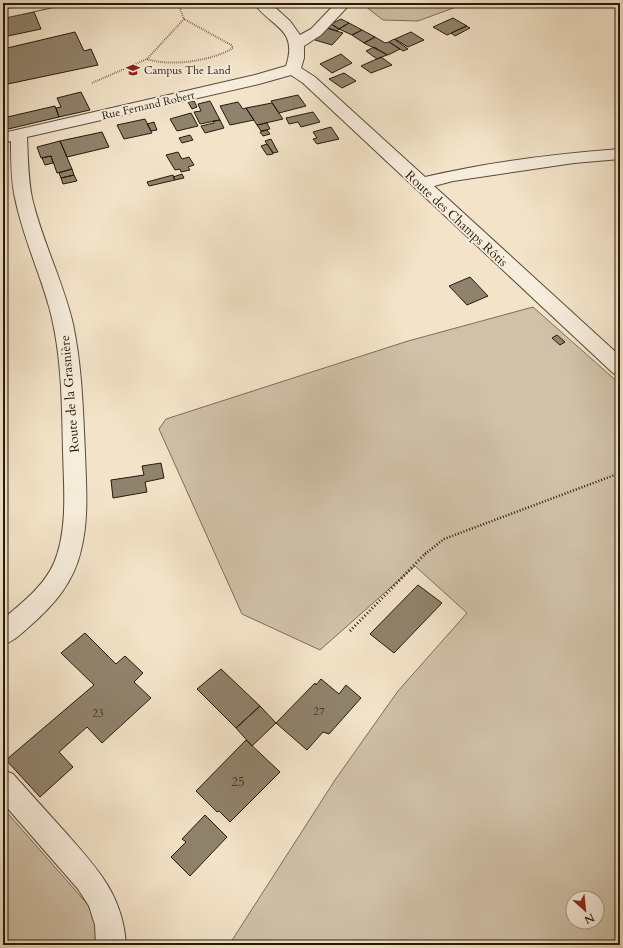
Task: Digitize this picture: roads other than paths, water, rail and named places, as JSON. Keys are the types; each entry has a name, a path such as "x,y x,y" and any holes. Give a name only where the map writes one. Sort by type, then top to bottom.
{"street":[{"path":"3,14 53,3"},
{"path":"261,3 289,30 297,44 298,59 293,69"},
{"path":"297,44 316,32 344,3"},
{"name":"Rue Fernand Robert","path":"11,136 259,79 293,69"},
{"name":"Route des Champs Rôtis","path":"293,69 309,80 620,368"},
{"name":"Route de la Grasnière","path":"3,634 54,586 61,574 68,558 74,525 75,494 73,424 63,324 47,268 24,203 11,136"},
{"path":"420,184 453,176 620,154"},
{"path":"3,783 88,879 100,898 110,925 111,945"}],"place":[{"name":"Campus The Land","path":"133,70"}]}
